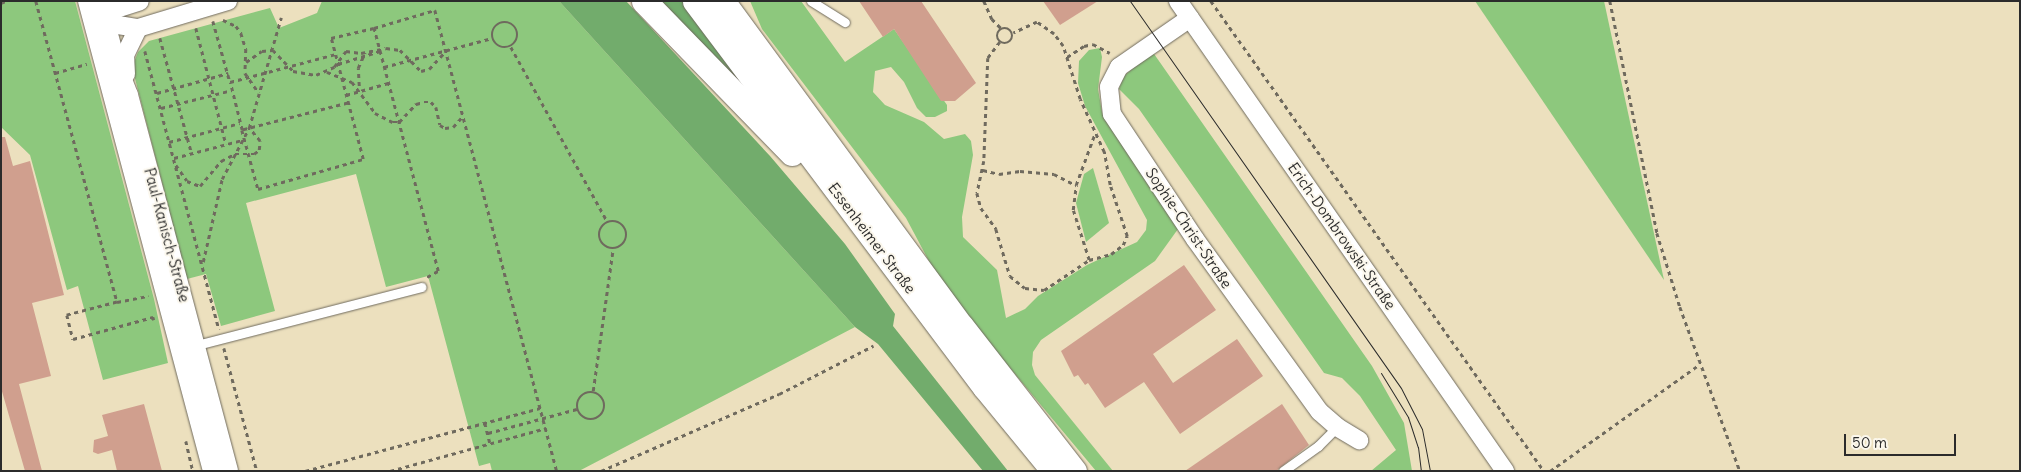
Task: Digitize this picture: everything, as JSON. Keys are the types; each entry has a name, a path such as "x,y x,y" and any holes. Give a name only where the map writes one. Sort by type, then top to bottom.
{"main road":[{"path":"644,1 851,211"},
{"name":"Essenheimer Straße","path":"695,1 985,387 1054,471"},
{"name":"Essenheimer Straße","path":"722,1 961,326 1074,471"},
{"path":"744,1 761,54"}],"street":[{"path":"129,95 125,55 140,35 228,1"},
{"name":"Erich-Dombrowski-Straße","path":"1178,1 1505,471"},
{"path":"98,39 105,19 113,10 130,2"},
{"name":"Paul-Kanisch-Straße","path":"92,4 105,19 129,95 188,347 212,471"},
{"name":"Paul-Kanisch-Straße","path":"92,4 98,39 188,347 229,471"},
{"name":"Sophie-Christ-Straße","path":"1190,18 1119,68 1109,86 1110,107 1119,125 1248,315 1320,412 1337,427 1360,440"},
{"path":"105,19 140,35"}],"lane":[{"path":"811,1 845,22"},
{"path":"188,347 420,287"},
{"path":"1283,471 1318,446 1337,427"}],"path":[{"path":"1,3 6,1"},
{"path":"36,1 117,302"},
{"path":"984,1 992,19 1001,29 1009,29 1013,33"},
{"path":"1211,1 1544,471"},
{"path":"1610,1 1657,233 1700,364 1740,471"},
{"path":"259,93 248,77 246,49 241,33 236,26 214,18 243,138 258,189 363,159 331,38 374,28 435,10 557,471"},
{"path":"202,264 222,179 249,128 281,18"},
{"path":"509,22 518,34 512,47 497,46 492,38 494,27 509,22"},
{"path":"1033,22 1042,24 1059,39 1067,56 1074,84 1104,152 1127,239 1111,254 1089,260 1044,290 1019,285 1010,276 996,229 979,201 977,193 983,170 985,94 990,83 988,58 1000,42 1011,43 1013,33 1033,22"},
{"path":"195,24 226,144"},
{"path":"374,28 438,271 429,274 420,287"},
{"path":"1000,42 997,36 1001,29"},
{"path":"160,34 192,154"},
{"path":"140,35 257,471"},
{"path":"384,67 492,38"},
{"path":"1067,56 1084,46 1093,44 1110,53"},
{"path":"512,47 607,221"},
{"path":"246,62 262,51 273,50"},
{"path":"273,50 289,66 304,75 325,71 338,62 346,51 400,50 421,71 429,69 446,51"},
{"path":"338,62 380,50"},
{"path":"360,89 358,68 365,52"},
{"path":"230,82 336,54"},
{"path":"55,73 88,64 93,67"},
{"path":"325,71 341,76 360,89 375,112 399,122"},
{"path":"156,93 228,74"},
{"path":"346,95 360,89 389,83"},
{"path":"161,108 232,90"},
{"path":"399,122 416,104 424,102 431,102 436,107 440,125 445,128 453,127 463,116"},
{"path":"242,130 348,103"},
{"path":"170,142 240,123"},
{"path":"175,164 187,180 200,186 221,161 235,154 254,154 260,146 249,128"},
{"path":"1089,260 1073,214 1076,185 1095,131"},
{"path":"174,158 243,138"},
{"path":"983,170 999,174 1020,171 1054,174 1076,185"},
{"path":"607,221 622,223 627,231 623,246 613,249 606,248 599,238 602,225 607,221"},
{"path":"594,391 613,249"},
{"path":"150,302 148,294 67,315 73,339 153,317"},
{"path":"152,310 156,327"},
{"path":"601,471 779,394 873,346"},
{"path":"1550,471 1700,364"},
{"path":"577,409 580,414 590,420 601,416 605,401 594,391"},
{"path":"577,409 583,394 594,391"},
{"path":"305,471 540,408"},
{"path":"488,433 577,409"},
{"path":"485,422 490,443"},
{"path":"390,471 546,428"},
{"path":"183,432 194,471"}],"green space":[{"path":"1,1 75,1 154,299 168,363 103,380 78,286 67,290 30,155 1,127"},
{"path":"322,1 559,1 855,327 579,471 492,471 490,463 479,466 428,276 386,287 356,174 246,203 275,311 221,326 206,274 187,279 132,67 138,52 149,41 270,8 279,28 317,13"},
{"path":"559,1 626,1 770,156 845,244 895,314 893,326 1008,471 983,471 878,344 855,327"},
{"path":"655,1 685,1 775,123"},
{"path":"750,1 801,1 845,62 894,29 947,105 947,111 935,117 926,117 917,108 904,82 891,67 875,71 873,92 885,105 924,122 944,139 965,134 971,141 973,155 962,217 963,237 997,270 1006,318 1025,309 1038,296 1087,265 1137,242 1146,230 1147,220 1085,106 1078,83 1079,61 1089,50 1100,48 1102,57 1098,89 1102,112 1178,229 1155,261 1041,340 1033,352 1032,365 1035,375 1113,471 1096,471 964,313 930,263 906,218 762,29"},
{"path":"1475,1 1604,1 1664,280"},
{"path":"1152,51 1372,366 1404,423 1412,471 1371,471 1396,450 1360,396 1342,378 1324,373 1139,109 1119,89 1123,77"},
{"path":"1093,168 1109,223 1086,242 1076,203 1084,174"}],"building":[{"path":"859,1 921,1 976,83 955,101 941,101 894,29 883,37"},
{"path":"1043,1 1098,1 1060,25"},
{"path":"1,137 5,137 13,166 30,161 64,295 32,303 51,376 19,384 42,471 25,471 1,388"},
{"path":"1184,265 1216,310 1153,354 1173,383 1237,339 1263,376 1180,434 1144,382 1105,408 1088,383 1085,385 1078,375 1074,377 1061,351"},
{"path":"144,404 162,471 117,471 112,450 98,454 93,452 94,440 108,436 102,415"},
{"path":"1282,404 1309,445 1276,471 1185,471"}],"tram line":[{"path":"1130,1 1401,388 1422,429 1430,471"},
{"path":"1381,373 1408,417 1418,447 1421,471"}]}
